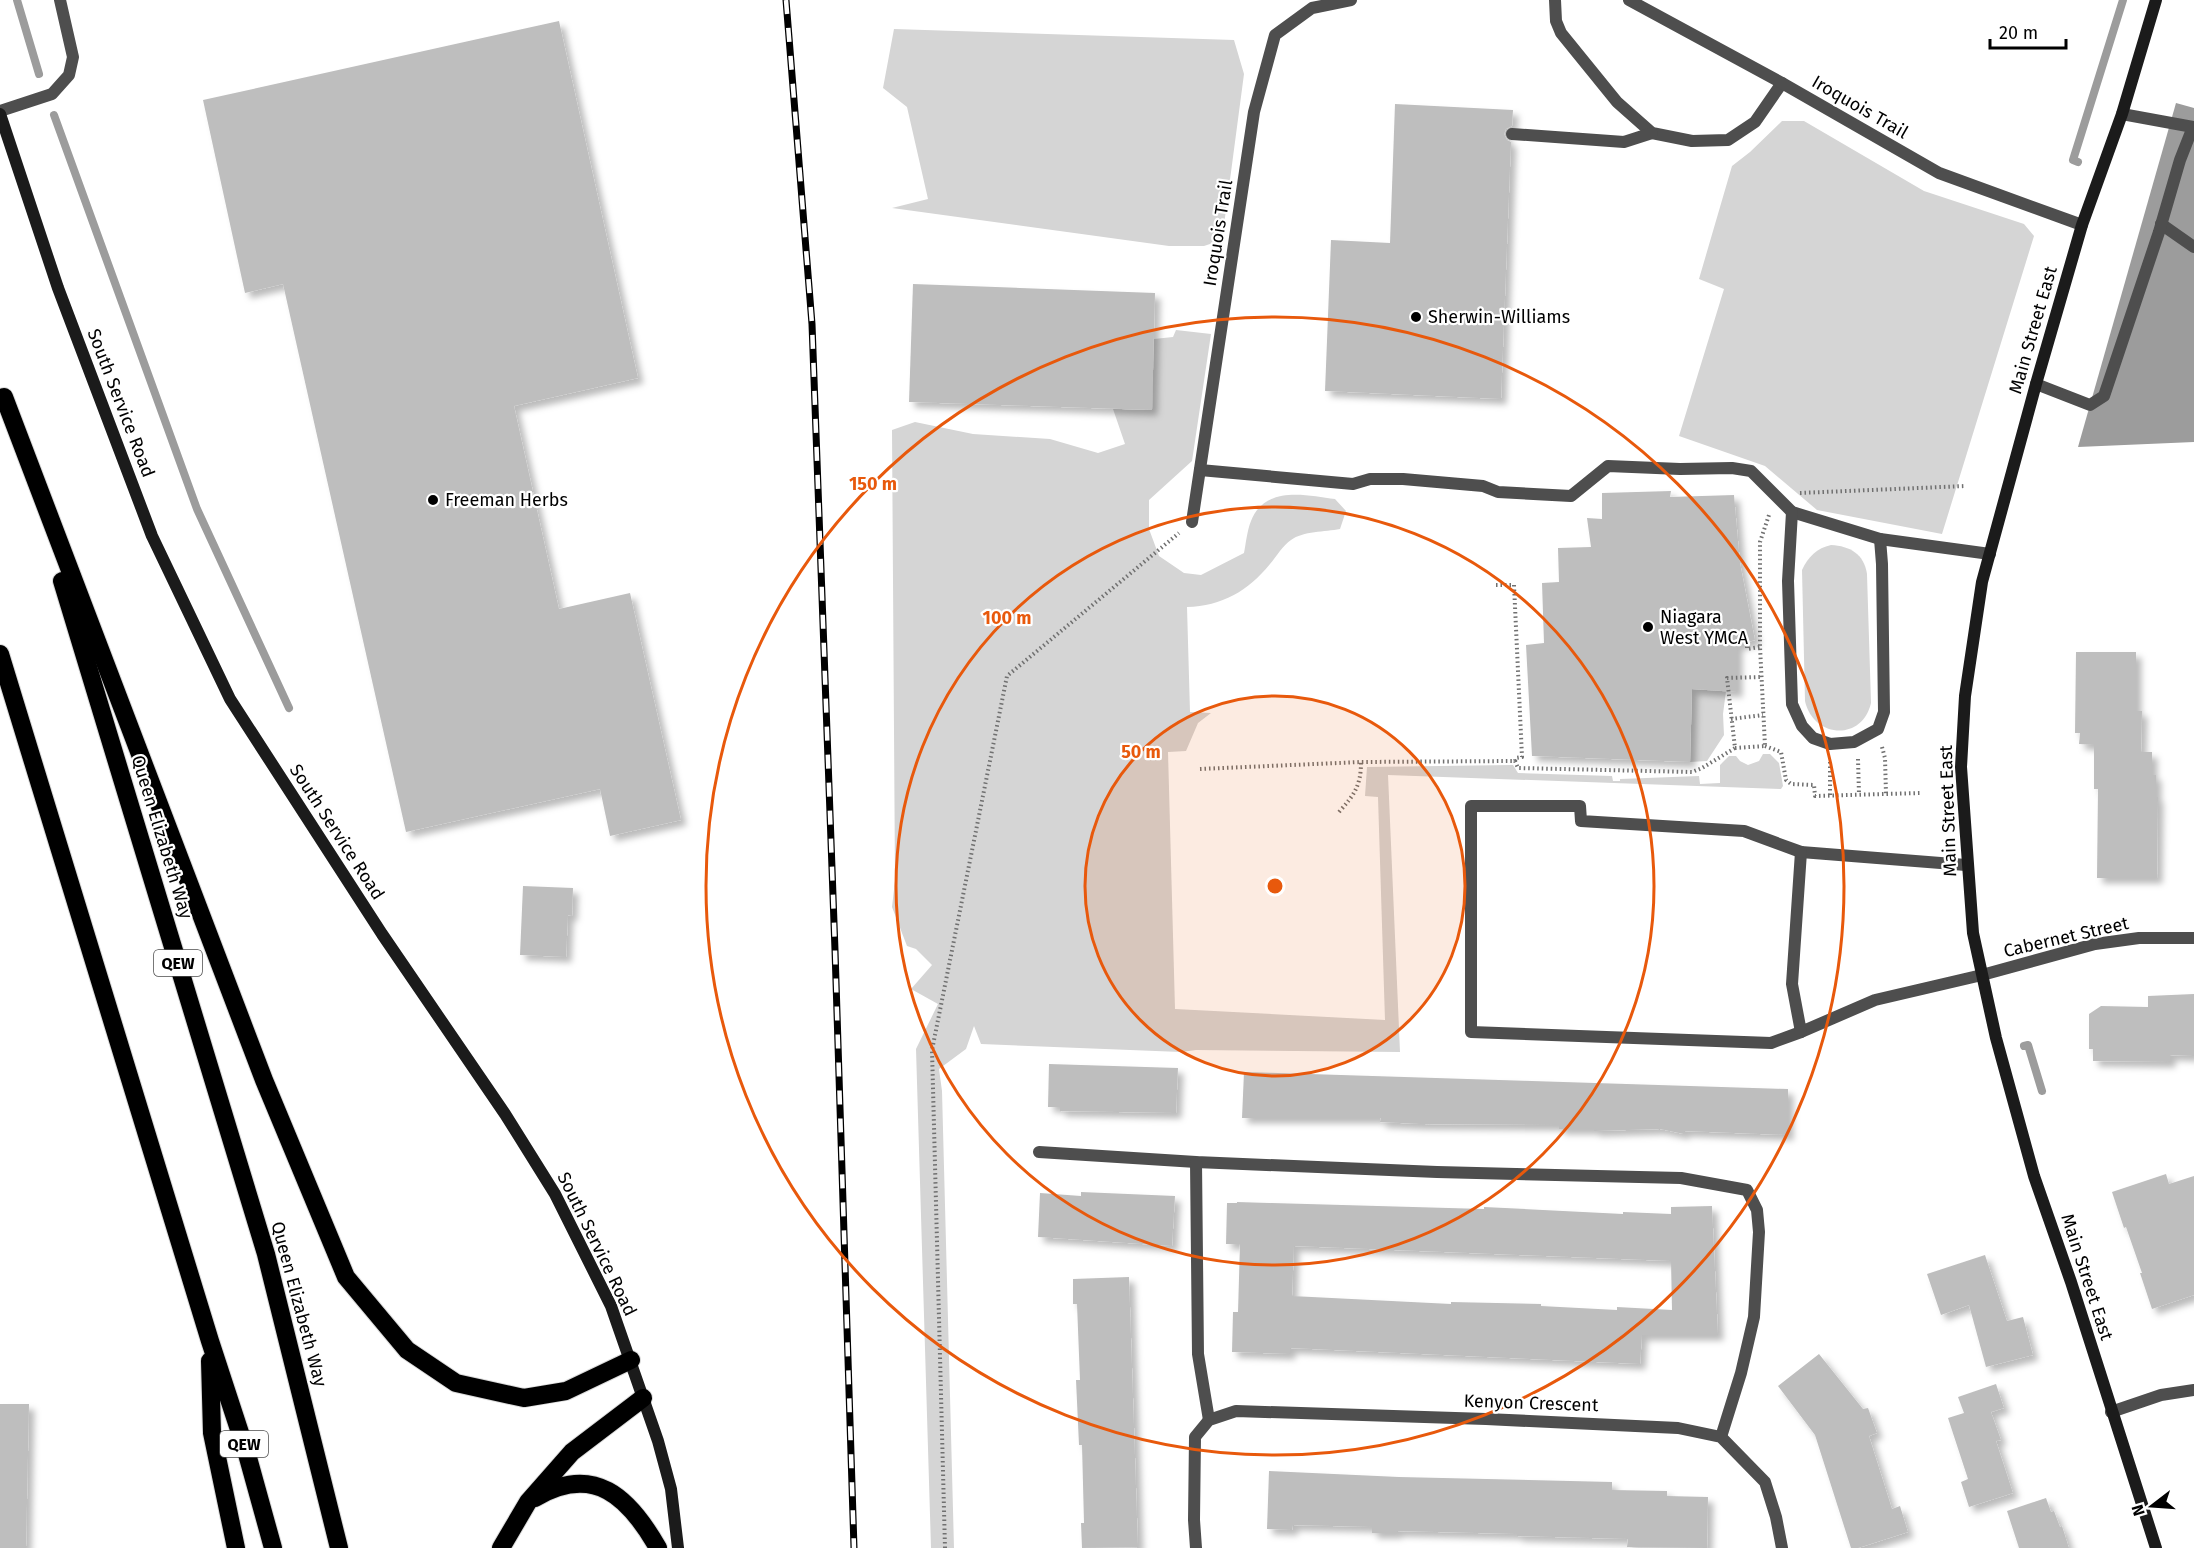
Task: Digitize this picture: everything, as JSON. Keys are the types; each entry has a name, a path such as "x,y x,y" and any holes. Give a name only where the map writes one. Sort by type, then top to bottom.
{"highway":[{"path":"2,390 264,1080 346,1277 407,1350 456,1383 524,1398 566,1391 631,1360"},
{"name":"Queen Elizabeth Way","path":"2,390 68,598 266,1254 339,1548"},
{"name":"QEW","path":"0,654 210,1341 247,1454 273,1548"},
{"path":"210,1341 212,1433 236,1548"},
{"path":"501,1548 528,1502 572,1452 643,1398"},
{"path":"528,1502 545,1492 575,1484 603,1488 614,1493 639,1519 657,1548"}],"main road":[{"name":"Main Street East","path":"2156,0 2121,114 2082,225 1982,582 1965,696 1961,767 1966,865 1973,933 1996,1038 2034,1176 2071,1282 2156,1548"},
{"name":"South Service Road","path":"0,112 58,288 152,536 230,699 382,934 505,1114 555,1194 611,1306 631,1360 671,1489 678,1548"}],"street":[{"path":"0,112 52,94 69,75 72,57 60,0"},
{"name":"Iroquois Trail","path":"1192,522 1254,112 1275,35 1312,8 1351,0"},
{"path":"1555,0 1556,21 1561,33 1617,102 1652,133"},
{"name":"Iroquois Trail","path":"1629,0 1782,83 1939,173 2082,225"},
{"path":"1512,134 1623,142 1652,133 1692,141 1728,140 1755,122 1782,83"},
{"path":"2036,384 2090,405 2104,396 2180,160 2193,127 2121,114"},
{"path":"2161,224 2194,247"},
{"path":"1200,470 1353,484 1370,479 1403,479 1483,486 1498,492 1571,496 1608,466 1680,469 1731,468 1750,471 1792,512 1880,539 1990,554"},
{"path":"1792,512 1788,581 1792,704 1802,726 1813,738 1830,744 1854,742 1878,729 1884,712 1880,539"},
{"name":"Cabernet Street","path":"1801,852 1744,831 1581,821 1580,806 1471,806 1472,1032 1771,1043 1875,1000 1982,975 2095,944 2139,938 2194,938"},
{"path":"1801,1032 1792,984 1801,852 1966,865"},
{"path":"1038,1152 1196,1162 1437,1172 1681,1178 1746,1191 1757,1210 1759,1232 1754,1317 1741,1373 1720,1437 1765,1482 1776,1517 1782,1548"},
{"path":"1196,1162 1198,1354 1209,1420 1195,1437 1196,1548"},
{"path":"2111,1412 2161,1395 2194,1390"},
{"name":"Kenyon Crescent","path":"1209,1420 1236,1411 1486,1419 1678,1428 1720,1437"}],"path":[{"path":"1793,493 1966,486"},
{"path":"1765,746 1760,647 1760,542 1771,510"},
{"path":"945,1548 932,1050 1007,676 1192,522"},
{"path":"1200,769 1361,762 1515,761 1516,758 1522,757 1514,585 1496,585"},
{"path":"1747,642 1747,649 1760,647"},
{"path":"1735,748 1727,678 1761,677"},
{"path":"1731,719 1763,716"},
{"path":"1515,761 1518,768 1692,772 1735,748 1765,746 1781,752 1786,780 1791,783 1814,785 1815,796 1921,793"},
{"path":"1858,758 1859,794"},
{"path":"1885,758 1886,794"},
{"path":"1830,759 1830,795"},
{"path":"1339,812 1353,795 1361,778 1361,762"}],"shaded area":[{"path":"894,29 1234,40 1244,74 1222,240 1204,246 1169,246 892,208 928,199 907,107 883,88"},
{"path":"2176,103 2194,108 2194,442 2078,447"},
{"path":"1782,121 1804,121 1924,191 2024,224 2034,236 1942,534 1817,510 1765,466 1679,436 1724,289 1699,279 1732,166"},
{"path":"1176,330 1211,334 1192,461 1149,500 1149,529 1159,556 1184,573 1201,575 1244,553 1251,521 1257,510 1276,497 1299,495 1335,499 1346,511 1340,529 1308,533 1291,540 1262,574 1243,589 1212,604 1187,607 1190,712 1211,713 1198,723 1186,751 1168,752 1175,1009 1385,1020 1378,797 1365,796 1367,767 1513,765 1518,773 1612,776 1613,781 1699,776 1700,784 1720,783 1720,765 1729,756 1736,756 1748,765 1759,761 1763,754 1770,754 1779,763 1783,786 1781,789 1388,775 1400,1052 1196,1050 1181,1052 981,1044 974,1026 966,1049 939,1069 942,1091 954,1548 931,1548 916,1049 938,1004 911,989 932,965 916,949 907,946 892,907 895,881 892,430 915,422 973,434 1050,439 1098,453 1125,444 1113,409 1151,410 1154,339 1173,337"},
{"path":"1831,545 1855,552 1863,561 1867,574 1871,703 1866,716 1858,724 1838,731 1817,722 1805,701 1802,570 1813,554"},
{"path":"1692,689 1726,691 1723,714 1724,735 1707,761 1690,762"}],"building":[{"name":"Freeman Herbs","path":"559,21 638,378 514,406 559,609 630,593 681,820 610,836 600,789 406,832 283,284 245,293 203,100"},
{"name":"Sherwin-Williams","path":"1395,104 1513,110 1512,126 1506,129 1504,134 1511,142 1501,399 1325,391 1331,240 1390,243"},
{"path":"913,284 1155,293 1152,410 909,402"},
{"name":"Niagara West YMCA","path":"1671,491 1670,497 1734,495 1740,563 1755,640 1737,645 1737,692 1692,689 1690,762 1532,756 1526,645 1544,643 1542,583 1559,582 1558,548 1591,547 1587,518 1602,519 1602,493"},
{"path":"2076,652 2136,652 2136,711 2142,711 2141,752 2152,752 2152,775 2156,775 2157,878 2097,878 2098,789 2094,789 2094,745 2079,744 2080,733 2075,733"},
{"path":"523,886 573,888 572,916 568,915 566,957 520,955"},
{"path":"2194,994 2194,1056 2170,1055 2170,1062 2093,1061 2093,1049 2089,1049 2089,1014 2101,1006 2148,1007 2148,996"},
{"path":"1049,1064 1178,1068 1176,1113 1060,1111 1060,1107 1048,1107"},
{"path":"1244,1072 1788,1089 1788,1135 1684,1131 1684,1134 1660,1129 1594,1131 1594,1129 1559,1129 1559,1125 1421,1124 1380,1122 1381,1118 1242,1118"},
{"path":"2166,1174 2169,1184 2194,1176 2194,1295 2152,1309 2140,1273 2142,1273 2112,1192"},
{"path":"1081,1192 1175,1196 1172,1246 1038,1237 1040,1193 1081,1196"},
{"path":"1227,1203 1484,1209 1484,1207 1623,1214 1623,1212 1671,1214 1671,1207 1712,1206 1718,1335 1642,1335 1640,1364 1290,1348 1290,1354 1232,1352 1233,1312 1238,1312 1240,1244 1226,1244","holes":["1294,1246 1671,1261 1672,1310 1617,1307 1617,1310 1541,1306 1541,1304 1451,1302 1451,1304 1292,1296"]},
{"path":"1985,1255 2007,1321 2023,1317 2033,1355 1986,1367 1969,1305 1941,1315 1927,1274"},
{"path":"1129,1277 1138,1547 1082,1548 1081,1523 1084,1523 1082,1445 1079,1445 1076,1380 1080,1380 1077,1304 1073,1304 1073,1279"},
{"path":"1819,1354 1863,1409 1868,1408 1877,1433 1869,1436 1892,1509 1900,1506 1908,1532 1858,1548 1851,1548 1815,1435 1778,1386"},
{"path":"1996,1384 2004,1408 1991,1412 2001,1440 1996,1441 2013,1493 1969,1507 1961,1482 1968,1479 1948,1418 1964,1413 1958,1397"},
{"path":"0,1404 29,1404 26,1548 0,1548"},
{"path":"1269,1471 1399,1477 1612,1482 1612,1490 1667,1491 1667,1496 1708,1497 1707,1548 1627,1547 1628,1539 1517,1536 1517,1534 1397,1531 1397,1533 1372,1533 1372,1527 1293,1525 1292,1530 1267,1529"},
{"path":"2046,1498 2051,1512 2054,1511 2060,1527 2062,1526 2069,1548 2019,1548 2007,1511"}],"waterway":[{"path":"17,0 39,74"},
{"path":"2078,162 2073,160 2123,0"},
{"path":"54,115 197,509 289,708"},
{"path":"2024,1046 2028,1045 2042,1091"}],"railway":[{"path":"786,0 812,324 854,1548"}],"place":[{"name":"Sherwin-Williams","path":"1416,317"},
{"name":"Freeman Herbs","path":"433,500"},
{"name":"Niagara West YMCA","path":"1648,627"}]}
